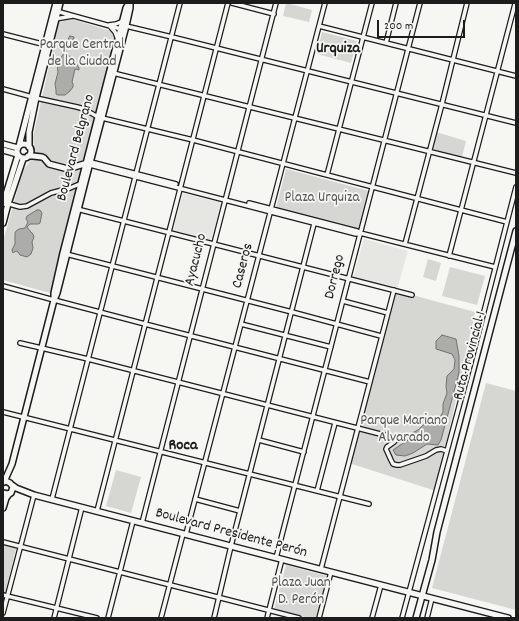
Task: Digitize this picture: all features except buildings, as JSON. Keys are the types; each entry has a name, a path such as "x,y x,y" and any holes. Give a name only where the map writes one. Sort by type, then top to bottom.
{"street":[{"path":"56,3 56,11"},
{"path":"3,223 4,203 18,147 34,98 56,11 60,3"},
{"name":"Boulevard Belgrano","path":"112,72 118,40 124,27 123,20 126,8 130,3"},
{"name":"Boulevard Belgrano","path":"4,482 12,464 25,417 57,293 76,209 130,8 130,3"},
{"path":"52,500 180,3"},
{"path":"97,511 228,3"},
{"path":"232,3 274,14"},
{"name":"Ayacucho","path":"142,523 276,3"},
{"name":"Caseros","path":"161,618 169,584 205,463 325,3"},
{"path":"328,175 372,3"},
{"path":"386,43 396,3"},
{"name":"Dorrego","path":"276,558 420,3"},
{"path":"405,244 467,3"},
{"path":"449,256 515,4"},
{"path":"56,11 109,26 124,27 172,37 516,123"},
{"path":"54,19 74,16"},
{"path":"109,26 120,23 123,20"},
{"path":"109,26 117,35 118,40"},
{"path":"319,26 516,76"},
{"path":"3,34 47,45"},
{"path":"112,72 516,174"},
{"path":"3,89 34,98 84,109 100,118 193,140 507,222"},
{"path":"4,203 22,162 28,153 29,132 34,98"},
{"path":"3,144 18,147 23,144 28,153 33,156 44,158 49,164 68,166 82,161 356,234 360,233 495,267"},
{"path":"3,150 17,154 20,158 28,153"},
{"path":"4,203 20,207 26,206 51,193 83,183"},
{"path":"402,618 516,187"},
{"path":"76,209 412,295"},
{"path":"214,618 231,546 315,222"},
{"name":"Ruta Provincial 1","path":"416,618 429,556 437,532 516,231"},
{"path":"65,253 381,336"},
{"name":"Boulevard Belgrano","path":"54,300 54,289 65,253"},
{"path":"3,286 100,313 370,382"},
{"path":"44,297 51,294 54,289"},
{"path":"321,569 394,290"},
{"path":"343,301 388,313"},
{"path":"241,324 331,347"},
{"path":"20,342 395,439 394,442 386,449 391,460 397,465 426,456 436,450 441,449 447,451"},
{"path":"3,412 369,504"},
{"path":"317,491 335,423"},
{"path":"259,440 304,452"},
{"name":"Boulevard Belgrano","path":"12,464 12,485"},
{"name":"Boulevard Presidente Perón","path":"4,482 8,482 16,488 34,495 52,500 508,618"},
{"path":"3,508 7,493 13,489 12,485"},
{"name":"Boulevard Presidente Perón","path":"7,493 16,492 34,495"},
{"path":"3,613 5,595 34,495"},
{"path":"195,499 240,511"},
{"path":"54,618 82,507"},
{"path":"108,618 133,521"},
{"path":"3,542 299,618"},
{"path":"267,618 282,559"},
{"path":"320,618 331,572"},
{"path":"372,618 381,585"},
{"path":"5,595 97,618"},
{"name":"Ruta Provincial 1","path":"413,618 421,595"},
{"path":"427,618 432,598"}],"shaded area":[{"path":"70,36 74,38 66,49 66,53 75,61 79,70 75,69 72,82 73,87 70,91 65,95 58,95 56,94 55,84 58,72 57,64 64,53 65,45"},
{"path":"183,193 220,202 221,204 210,241 173,230"},
{"path":"37,210 40,210 42,213 40,223 30,224 27,227 34,237 31,254 27,257 20,255 16,251 13,253 12,250 15,244 16,231 25,228 28,222 26,219 27,216"},
{"path":"364,239 408,251 397,289 353,278"},
{"path":"442,335 456,339 459,356 459,373 441,440 438,445 427,444 405,456 396,455 393,450 408,440 412,433 423,425 439,419 443,412 443,404 447,393 447,376 454,369 455,360 452,354 436,349 436,341"}],"green space":[{"path":"286,3 312,10 309,22 283,16"},
{"name":"Parque Central de la Ciudad","path":"72,19 111,31 116,40 50,293 3,280 3,241 23,170 35,155 33,137 59,22"},
{"path":"322,32 357,41 351,63 317,54"},
{"path":"436,132 466,141 462,157 432,149"},
{"name":"Plaza Urquiza","path":"286,169 369,191 359,229 276,208"},
{"path":"428,259 441,263 436,281 423,277"},
{"path":"450,267 485,276 477,305 442,296"},
{"name":"Parque Mariano Alvarado","path":"394,290 475,312 436,491 349,463"},
{"path":"486,383 516,391 516,610 432,588"},
{"path":"116,470 141,477 131,513 106,506"},
{"path":"3,544 15,547 16,549 5,593 3,592"},
{"name":"Plaza Juan D. Perón","path":"286,565 327,576 316,618 308,618 274,609"}],"district":[{"name":"Urquiza","path":"338,50"},
{"name":"Roca","path":"183,447"}]}
